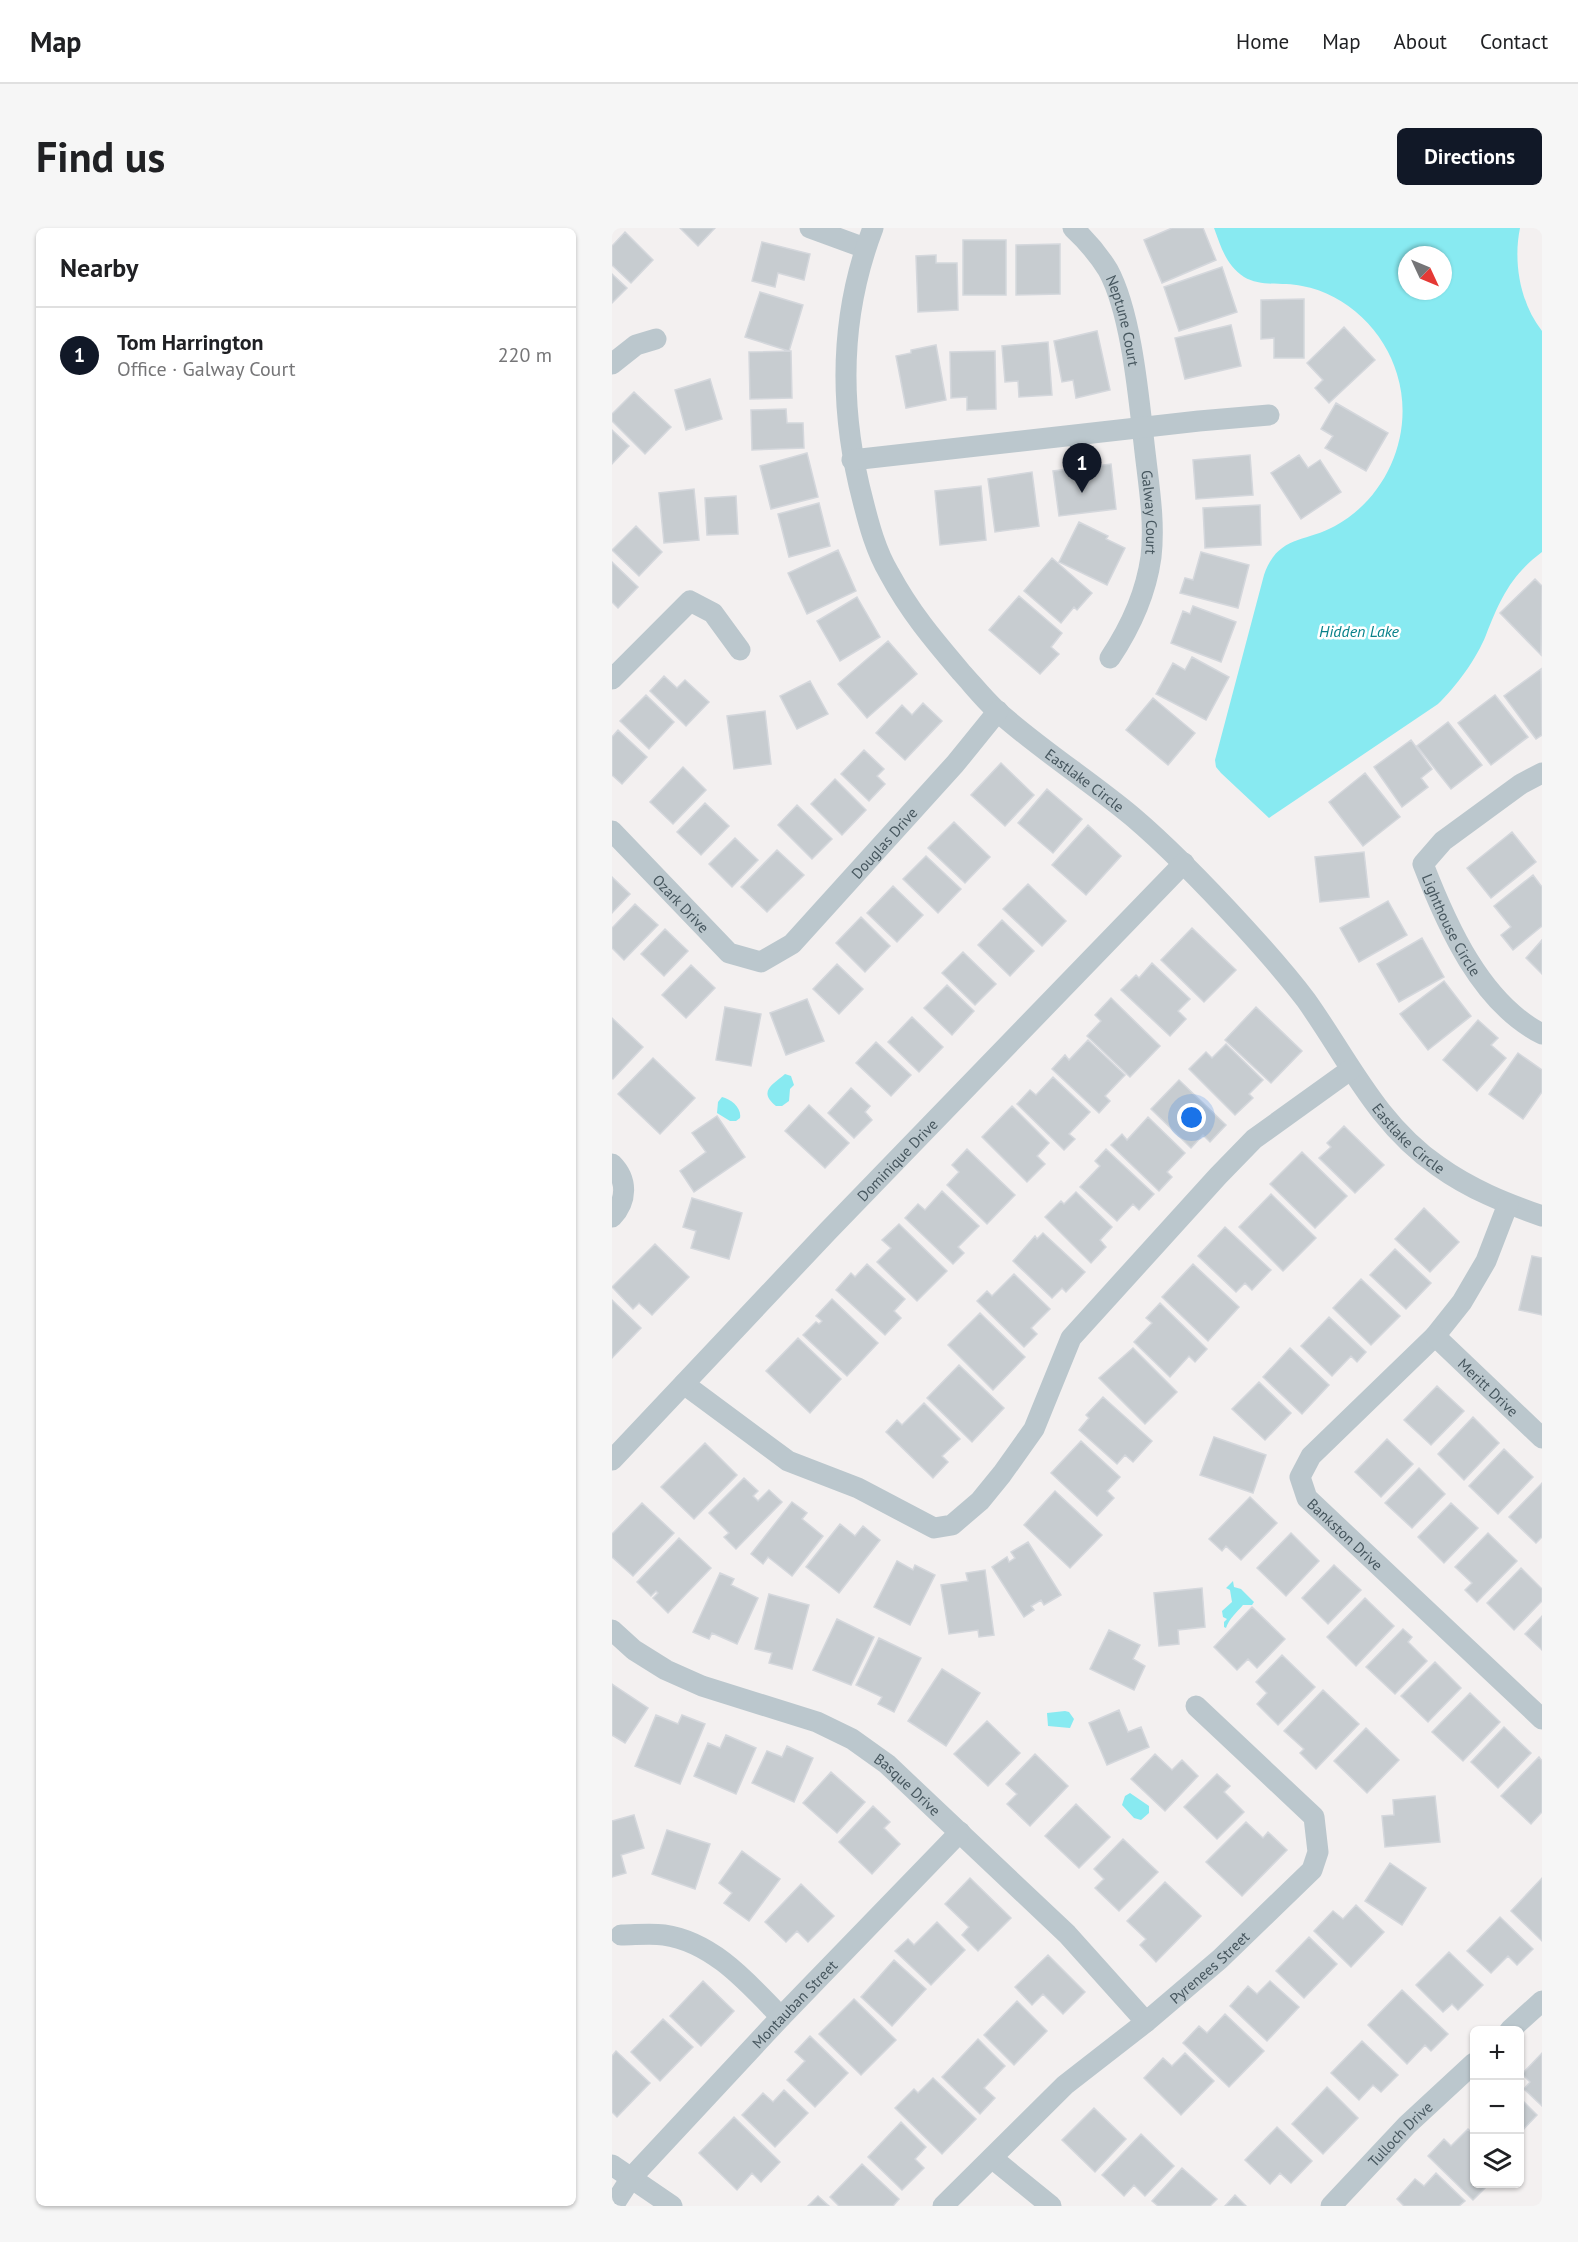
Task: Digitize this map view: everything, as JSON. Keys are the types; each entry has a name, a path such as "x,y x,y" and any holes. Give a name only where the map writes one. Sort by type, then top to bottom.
{"street":[{"path":"810,228 869,238"},
{"name":"Neptune Court","path":"1073,228 1089,242 1108,271 1121,305 1133,361 1142,428"},
{"name":"Eastlake Circle","path":"869,238 851,307 845,371 847,423 852,460 871,531 888,571 921,626 998,711 1133,818 1184,863 1256,940 1305,1000 1361,1087 1404,1137 1437,1165 1490,1197 1542,1216"},
{"path":"612,364 636,345 656,339"},
{"path":"852,460 1269,415"},
{"name":"Galway Court","path":"1110,658 1139,603 1151,558 1152,514 1142,428"},
{"path":"612,679 690,601 713,614 740,650"},
{"name":"Douglas Drive","path":"761,962 792,944 955,764 998,711"},
{"name":"Lighthouse Circle","path":"1542,773 1521,784 1443,841 1423,864 1433,890 1474,971 1508,1010 1542,1034"},
{"name":"Ozark Drive","path":"612,831 729,953 761,962"},
{"name":"Dominique Drive","path":"612,1460 828,1231 1184,863"},
{"path":"684,1384 788,1461 858,1488 934,1528 952,1525 980,1501 1034,1429 1071,1338 1254,1139 1350,1070"},
{"path":"612,1164 622,1178 624,1193 621,1208 612,1217"},
{"name":"Bankston Drive","path":"1508,1204 1486,1261 1462,1302 1435,1336 1311,1456 1300,1477 1307,1498 1542,1719"},
{"name":"Meritt Drive","path":"1435,1336 1542,1438"},
{"name":"Basque Drive","path":"612,1630 634,1650 666,1670 702,1686 817,1722 852,1739 887,1764 1067,1934 1146,2022"},
{"name":"Pyrenees Street","path":"943,2206 1065,2085 1146,2022 1220,1959 1312,1870 1318,1852 1314,1817 1196,1706"},
{"name":"Montauban Street","path":"613,2206 632,2178 781,2016 960,1832"},
{"path":"621,1935 663,1935 695,1943 718,1957 781,2016"},
{"path":"1515,2026 1542,2001"},
{"name":"Tulloch Drive","path":"1331,2206 1407,2125 1470,2067"},
{"path":"992,2158 1051,2206"},
{"path":"612,2164 672,2206"}],"water":[{"name":"Hidden Lake","path":"1214,228 1520,228 1517,254 1520,282 1528,308 1542,331 1542,552 1522,570 1507,589 1472,662 1459,681 1438,704 1269,818 1221,773 1216,767 1215,760 1264,575 1270,562 1284,546 1335,526 1354,514 1370,498 1393,461 1399,440 1402,396 1397,374 1383,344 1374,330 1349,306 1319,290 1295,285 1258,282 1244,277 1228,261"},
{"path":"785,1074 791,1076 794,1085 790,1089 789,1101 782,1106 776,1106 768,1096 769,1088"},
{"path":"722,1097 738,1107 740,1118 736,1121 730,1121 717,1113 718,1102"},
{"path":"1233,1581 1234,1587 1241,1589 1254,1602 1252,1605 1243,1605 1226,1628 1224,1622 1227,1619 1223,1617 1222,1611 1232,1602 1230,1590 1226,1588"},
{"path":"1069,1712 1074,1719 1070,1728 1048,1726 1047,1713"},
{"path":"1130,1793 1149,1806 1149,1813 1141,1820 1134,1818 1122,1805 1125,1796"}],"building":[{"path":"680,228 715,228 698,246"},
{"path":"1172,228 1203,228 1216,260 1162,283 1144,240"},
{"path":"625,232 653,260 631,283 612,265 612,246"},
{"path":"963,240 1006,240 1006,295 963,295"},
{"path":"762,242 810,254 804,280 778,273 775,287 752,281"},
{"path":"1060,244 1060,294 1016,295 1016,245"},
{"path":"936,255 936,263 957,263 958,310 918,312 916,256"},
{"path":"1222,267 1237,312 1179,331 1164,287"},
{"path":"612,274 627,288 612,303"},
{"path":"760,292 803,305 789,351 745,337"},
{"path":"1304,299 1304,358 1274,358 1274,338 1261,339 1261,300"},
{"path":"1231,325 1241,366 1185,379 1175,338"},
{"path":"1344,327 1375,360 1329,403 1315,388 1323,380 1307,363"},
{"path":"1097,331 1110,390 1076,398 1073,380 1062,382 1054,341"},
{"path":"1048,342 1052,395 1019,397 1018,381 1005,382 1002,346"},
{"path":"936,345 946,400 906,408 896,356 911,353 911,350"},
{"path":"791,351 792,398 750,399 749,352"},
{"path":"995,351 996,409 967,410 967,397 951,398 950,352"},
{"path":"710,379 722,419 686,430 675,390"},
{"path":"634,392 671,427 645,454 612,421 612,414"},
{"path":"1336,403 1388,433 1366,471 1325,448 1333,436 1321,429"},
{"path":"786,409 787,423 803,423 804,448 752,450 751,410"},
{"path":"612,430 629,446 612,464"},
{"path":"807,453 818,497 771,509 760,466"},
{"path":"1250,455 1253,495 1196,499 1193,460"},
{"path":"1299,455 1308,468 1320,460 1341,492 1301,519 1271,473"},
{"path":"1111,464 1116,509 1059,516 1053,471"},
{"path":"1032,472 1039,526 995,532 988,479"},
{"path":"981,486 986,540 940,545 935,491"},
{"path":"694,489 699,540 664,543 659,493"},
{"path":"736,496 738,534 707,535 705,498"},
{"path":"819,503 830,546 789,557 778,514"},
{"path":"1260,505 1261,545 1205,548 1203,508"},
{"path":"1079,522 1108,536 1106,539 1125,548 1107,585 1059,562"},
{"path":"636,526 662,552 639,576 612,550"},
{"path":"838,550 856,591 807,614 788,573"},
{"path":"1201,552 1249,565 1238,608 1180,593 1185,578 1193,580"},
{"path":"1052,558 1092,593 1077,610 1074,607 1061,623 1024,591"},
{"path":"612,562 638,587 618,608 612,602"},
{"path":"1535,579 1542,586 1541,655 1500,613"},
{"path":"1019,596 1062,633 1051,647 1059,654 1040,674 989,630"},
{"path":"857,597 880,637 840,661 817,621"},
{"path":"1193,606 1236,622 1221,662 1171,643 1183,611 1190,614"},
{"path":"888,641 917,674 867,718 838,684"},
{"path":"1192,657 1229,677 1206,720 1156,694 1173,663 1185,670"},
{"path":"1541,669 1542,735 1536,739 1504,696"},
{"path":"664,676 677,688 685,680 709,702 686,726 650,691"},
{"path":"810,681 828,714 797,729 780,696"},
{"path":"646,695 674,722 649,749 620,721"},
{"path":"1495,695 1528,737 1491,765 1458,723"},
{"path":"1153,698 1195,733 1168,765 1126,730"},
{"path":"923,703 942,721 905,760 876,733 902,705 912,715"},
{"path":"765,711 771,764 734,769 727,716"},
{"path":"1448,722 1482,765 1451,789 1417,746"},
{"path":"618,730 647,757 622,784 612,775 612,737"},
{"path":"1411,740 1432,769 1421,778 1428,787 1402,807 1374,767"},
{"path":"864,750 884,769 877,776 885,784 869,801 841,774"},
{"path":"1001,763 1034,795 1005,826 971,795"},
{"path":"683,767 706,790 673,824 650,802"},
{"path":"1365,773 1400,817 1363,846 1329,802"},
{"path":"835,779 866,810 842,835 811,804"},
{"path":"1047,789 1082,819 1053,853 1018,823"},
{"path":"705,803 729,826 701,855 677,832"},
{"path":"797,805 832,839 812,859 778,825"},
{"path":"954,822 990,857 965,883 928,848"},
{"path":"1088,825 1121,856 1086,895 1052,865"},
{"path":"1512,832 1536,862 1491,898 1467,868"},
{"path":"735,838 758,860 732,887 709,864"},
{"path":"777,850 804,875 767,912 741,887"},
{"path":"1364,852 1369,897 1320,902 1315,857"},
{"path":"926,856 961,889 938,913 903,879"},
{"path":"1533,875 1542,887 1542,926 1513,950 1501,935 1511,927 1494,906"},
{"path":"612,877 630,894 612,913"},
{"path":"1028,884 1066,921 1042,946 1003,909"},
{"path":"893,886 923,915 897,942 867,913"},
{"path":"1388,901 1407,935 1359,962 1340,928"},
{"path":"635,904 658,925 624,960 612,948 612,928"},
{"path":"861,917 890,946 865,972 836,943"},
{"path":"1002,920 1034,951 1010,976 978,945"},
{"path":"1192,928 1236,970 1204,1002 1161,960"},
{"path":"665,929 688,951 664,976 641,954"},
{"path":"1422,938 1444,977 1399,1002 1377,964"},
{"path":"1542,940 1542,974 1526,958"},
{"path":"963,952 996,984 975,1005 942,973"},
{"path":"1152,963 1190,999 1178,1011 1186,1019 1170,1036 1121,990 1136,975 1139,978"},
{"path":"837,964 863,989 839,1014 813,989"},
{"path":"691,965 715,988 686,1018 662,995"},
{"path":"1444,981 1471,1016 1428,1050 1400,1014"},
{"path":"947,985 974,1011 952,1035 924,1008"},
{"path":"1111,998 1160,1046 1130,1077 1087,1036 1101,1021 1095,1015"},
{"path":"807,999 824,1041 786,1055 770,1013"},
{"path":"725,1007 761,1014 751,1066 716,1060"},
{"path":"1256,1007 1302,1051 1271,1083 1225,1040"},
{"path":"912,1017 943,1047 919,1072 888,1042"},
{"path":"612,1018 643,1047 613,1079 612,1078"},
{"path":"1478,1020 1498,1038 1491,1045 1506,1058 1477,1091 1443,1060"},
{"path":"1088,1040 1125,1075 1105,1096 1110,1101 1099,1113 1052,1069 1065,1055 1069,1060"},
{"path":"876,1042 911,1075 891,1096 856,1063"},
{"path":"1226,1044 1263,1080 1249,1094 1253,1098 1235,1115 1189,1069 1206,1052 1212,1058"},
{"path":"1518,1053 1542,1070 1542,1092 1523,1119 1489,1094"},
{"path":"653,1058 695,1098 660,1134 618,1094"},
{"path":"1053,1077 1090,1112 1069,1134 1075,1139 1064,1150 1017,1104 1030,1090 1036,1095"},
{"path":"1179,1080 1226,1125 1210,1142 1203,1135 1191,1148 1151,1109"},
{"path":"851,1088 870,1106 865,1112 872,1120 854,1138 828,1113"},
{"path":"809,1105 849,1143 825,1168 785,1131"},
{"path":"1012,1106 1049,1143 1037,1156 1045,1164 1027,1182 982,1137"},
{"path":"717,1116 745,1157 694,1192 680,1171 706,1152 692,1133"},
{"path":"1148,1117 1185,1153 1167,1172 1172,1177 1159,1191 1111,1145 1122,1134 1127,1140"},
{"path":"1344,1126 1384,1165 1355,1193 1319,1158 1331,1147 1327,1143"},
{"path":"967,1149 1015,1195 987,1224 947,1185 959,1172 952,1165"},
{"path":"1106,1149 1154,1194 1139,1210 1133,1204 1117,1221 1080,1187 1100,1166 1095,1161"},
{"path":"1302,1152 1347,1196 1315,1228 1270,1184"},
{"path":"942,1191 979,1226 958,1247 964,1253 953,1264 905,1218 918,1204 925,1210"},
{"path":"1076,1192 1112,1227 1100,1240 1106,1247 1091,1263 1045,1217 1061,1201 1064,1204"},
{"path":"1271,1194 1316,1238 1283,1271 1239,1227"},
{"path":"692,1198 742,1213 729,1259 691,1248 696,1231 683,1227"},
{"path":"1424,1208 1459,1242 1430,1272 1395,1239"},
{"path":"899,1224 947,1271 917,1301 877,1262 891,1248 882,1240"},
{"path":"1225,1227 1271,1270 1252,1290 1245,1283 1236,1292 1198,1256"},
{"path":"1043,1233 1085,1272 1066,1292 1062,1288 1052,1298 1013,1261 1035,1236 1037,1239"},
{"path":"655,1244 689,1277 652,1315 639,1303 633,1309 612,1287"},
{"path":"1395,1249 1431,1283 1406,1309 1370,1275"},
{"path":"1532,1256 1542,1258 1542,1315 1519,1310"},
{"path":"867,1264 905,1299 894,1311 901,1318 885,1335 836,1290 851,1273 855,1277"},
{"path":"1193,1264 1239,1307 1208,1341 1162,1297"},
{"path":"1014,1274 1050,1309 1031,1328 1037,1334 1024,1347 977,1301 987,1291 992,1296"},
{"path":"1361,1279 1400,1316 1371,1345 1333,1308"},
{"path":"832,1299 878,1343 847,1376 803,1335 816,1322 819,1324 822,1321 816,1316"},
{"path":"612,1300 641,1328 612,1358"},
{"path":"1160,1303 1207,1349 1195,1362 1189,1356 1170,1377 1134,1342 1152,1323 1146,1318"},
{"path":"980,1313 1025,1357 993,1390 948,1345"},
{"path":"1329,1317 1366,1352 1357,1362 1351,1356 1332,1376 1301,1346"},
{"path":"798,1338 841,1379 810,1413 766,1371"},
{"path":"1133,1348 1177,1392 1145,1424 1099,1378"},
{"path":"1290,1348 1329,1385 1302,1414 1263,1377"},
{"path":"959,1365 1004,1408 972,1442 927,1398"},
{"path":"1259,1382 1291,1413 1265,1440 1232,1409"},
{"path":"1437,1386 1464,1411 1431,1445 1404,1420"},
{"path":"1103,1397 1152,1441 1133,1462 1125,1455 1117,1464 1079,1430 1089,1418 1086,1415"},
{"path":"924,1403 960,1439 942,1456 948,1462 933,1478 886,1432 897,1420 902,1425"},
{"path":"1473,1417 1499,1443 1464,1480 1438,1454"},
{"path":"1214,1437 1266,1455 1253,1493 1200,1475"},
{"path":"1387,1439 1413,1464 1381,1497 1355,1472"},
{"path":"1081,1441 1120,1477 1107,1491 1114,1498 1097,1516 1051,1473"},
{"path":"705,1443 737,1475 694,1519 661,1487"},
{"path":"1504,1449 1533,1477 1498,1514 1469,1486"},
{"path":"1419,1468 1445,1494 1412,1528 1385,1503"},
{"path":"744,1478 758,1491 753,1496 758,1501 769,1490 782,1502 736,1549 724,1537 729,1533 709,1513"},
{"path":"1542,1483 1542,1537 1536,1543 1509,1517"},
{"path":"1055,1491 1102,1535 1070,1568 1024,1525"},
{"path":"1250,1497 1277,1523 1241,1560 1226,1546 1222,1551 1209,1539"},
{"path":"792,1502 807,1513 802,1519 823,1536 792,1576 768,1557 763,1564 751,1554"},
{"path":"642,1503 674,1533 633,1576 612,1557 612,1534"},
{"path":"1451,1503 1478,1528 1444,1563 1418,1537"},
{"path":"840,1524 855,1536 863,1526 880,1540 839,1593 806,1567"},
{"path":"1291,1533 1319,1561 1286,1596 1257,1568"},
{"path":"1488,1533 1517,1561 1477,1602 1465,1590 1472,1583 1455,1567"},
{"path":"679,1538 711,1568 668,1613 653,1598 658,1593 656,1591 651,1596 637,1582"},
{"path":"1028,1542 1061,1595 1044,1605 1041,1600 1031,1606 1034,1610 1024,1617 992,1567 1007,1557 1009,1562 1015,1558 1011,1552"},
{"path":"897,1561 913,1570 915,1565 935,1575 910,1625 874,1607"},
{"path":"1334,1565 1361,1590 1328,1624 1302,1598"},
{"path":"1521,1568 1542,1589 1542,1601 1514,1630 1487,1603"},
{"path":"985,1570 994,1635 979,1637 978,1630 949,1634 941,1585 968,1581 966,1573"},
{"path":"720,1573 734,1579 731,1585 758,1598 737,1644 712,1633 709,1639 693,1632"},
{"path":"1202,1588 1205,1627 1178,1630 1179,1644 1159,1646 1154,1593"},
{"path":"769,1594 809,1605 792,1669 769,1663 772,1653 755,1649"},
{"path":"1365,1598 1394,1626 1356,1666 1327,1637"},
{"path":"1252,1607 1285,1639 1257,1668 1248,1659 1237,1670 1214,1647"},
{"path":"1542,1616 1542,1650 1525,1634"},
{"path":"837,1619 874,1637 851,1685 813,1670"},
{"path":"1403,1629 1412,1637 1408,1642 1427,1661 1395,1694 1366,1667"},
{"path":"1109,1630 1140,1645 1133,1659 1145,1666 1134,1690 1090,1669"},
{"path":"879,1638 921,1658 894,1712 878,1704 882,1697 856,1685"},
{"path":"1282,1655 1315,1687 1278,1725 1257,1704 1267,1693 1256,1682"},
{"path":"1435,1662 1461,1688 1428,1722 1401,1696"},
{"path":"942,1669 980,1693 946,1746 908,1721"},
{"path":"612,1684 648,1708 625,1743 612,1735"},
{"path":"1323,1690 1359,1724 1316,1769 1300,1753 1304,1749 1284,1731"},
{"path":"1470,1693 1500,1722 1463,1761 1432,1732"},
{"path":"1119,1710 1128,1732 1141,1727 1149,1747 1107,1765 1089,1723"},
{"path":"656,1715 678,1724 682,1715 705,1724 680,1784 635,1766"},
{"path":"987,1721 1020,1753 988,1786 954,1754"},
{"path":"1504,1727 1531,1753 1498,1788 1471,1762"},
{"path":"1366,1728 1399,1760 1367,1793 1334,1761"},
{"path":"726,1735 756,1748 736,1794 694,1776 708,1743 720,1748"},
{"path":"787,1746 813,1758 794,1802 752,1783 767,1751 782,1757"},
{"path":"1035,1754 1068,1786 1030,1826 1007,1804 1017,1794 1006,1784"},
{"path":"1155,1754 1172,1770 1182,1760 1198,1776 1165,1811 1131,1779"},
{"path":"1539,1757 1542,1761 1542,1812 1531,1824 1501,1796"},
{"path":"831,1772 865,1802 837,1833 803,1803"},
{"path":"1217,1774 1230,1786 1224,1792 1244,1812 1217,1839 1184,1807"},
{"path":"1435,1796 1440,1842 1385,1847 1382,1816 1394,1815 1393,1800"},
{"path":"1076,1804 1110,1837 1079,1868 1045,1836"},
{"path":"873,1806 890,1822 884,1828 900,1844 872,1874 839,1842"},
{"path":"634,1815 644,1848 621,1855 626,1873 612,1877 612,1821"},
{"path":"1246,1822 1263,1838 1268,1832 1287,1850 1242,1896 1206,1862"},
{"path":"667,1830 710,1844 695,1889 652,1874"},
{"path":"1123,1839 1158,1872 1119,1911 1095,1888 1104,1879 1094,1869"},
{"path":"742,1851 780,1879 749,1921 724,1903 732,1893 719,1883"},
{"path":"1390,1863 1426,1888 1402,1925 1365,1901"},
{"path":"970,1878 1011,1918 978,1951 962,1935 969,1927 945,1904"},
{"path":"1542,1878 1542,1941 1511,1911"},
{"path":"1165,1882 1201,1916 1156,1962 1140,1945 1146,1939 1127,1921"},
{"path":"801,1884 834,1916 808,1942 797,1931 786,1942 765,1922"},
{"path":"1356,1905 1384,1932 1351,1967 1314,1931 1333,1911 1343,1919"},
{"path":"1500,1917 1533,1949 1517,1965 1508,1956 1491,1973 1467,1951"},
{"path":"937,1922 965,1950 931,1985 895,1951 908,1939 914,1945"},
{"path":"1309,1937 1337,1964 1304,1998 1276,1971"},
{"path":"1449,1952 1483,1985 1458,2010 1452,2004 1443,2012 1416,1985"},
{"path":"1048,1955 1085,1992 1063,2014 1043,1994 1032,2005 1015,1987"},
{"path":"894,1960 926,1989 892,2026 861,1997"},
{"path":"703,1981 734,2011 701,2046 670,2016"},
{"path":"1270,1981 1299,2007 1267,2041 1230,2006 1248,1986 1257,1994"},
{"path":"1402,1990 1448,2034 1431,2051 1425,2045 1407,2064 1368,2025"},
{"path":"854,1999 896,2040 861,2075 819,2034"},
{"path":"1017,2001 1047,2031 1014,2065 984,2035"},
{"path":"1225,2014 1264,2051 1229,2087 1183,2043 1199,2026 1207,2033"},
{"path":"663,2019 693,2047 660,2081 631,2052"},
{"path":"810,2036 848,2073 815,2107 787,2080 805,2061 795,2052"},
{"path":"978,2039 1005,2066 984,2088 995,2098 980,2114 942,2077"},
{"path":"1362,2041 1398,2075 1381,2092 1373,2085 1359,2100 1331,2073"},
{"path":"616,2051 650,2083 617,2117 612,2112 612,2056"},
{"path":"1185,2053 1214,2081 1181,2115 1144,2078 1163,2058 1172,2066"},
{"path":"1542,2053 1542,2106 1524,2089 1530,2082 1524,2076 1524,2072"},
{"path":"933,2078 976,2119 942,2154 895,2108 914,2089 918,2093"},
{"path":"1327,2087 1358,2118 1323,2154 1292,2124"},
{"path":"784,2090 808,2113 775,2147 742,2115 763,2093 773,2102"},
{"path":"1524,2102 1537,2115 1524,2129"},
{"path":"1094,2108 1126,2139 1095,2172 1062,2140"},
{"path":"734,2117 780,2162 761,2182 752,2173 737,2190 699,2153"},
{"path":"901,2122 926,2147 915,2159 924,2168 902,2190 868,2157"},
{"path":"1277,2127 1312,2161 1291,2183 1280,2173 1270,2184 1245,2160"},
{"path":"1468,2129 1470,2131 1470,2188 1485,2188 1473,2200 1428,2156 1444,2139 1451,2146"},
{"path":"1141,2134 1174,2166 1145,2196 1134,2185 1124,2196 1102,2175"},
{"path":"862,2164 899,2199 893,2206 839,2206 830,2197"},
{"path":"1182,2168 1217,2199 1210,2206 1158,2206 1152,2201"},
{"path":"1436,2173 1465,2201 1459,2206 1404,2206 1397,2199 1415,2179 1424,2186"},
{"path":"1235,2195 1246,2206 1225,2206"},
{"path":"818,2196 829,2206 808,2206"}],"place":[{"name":"Tom Harrington","path":"1082,493"}]}
